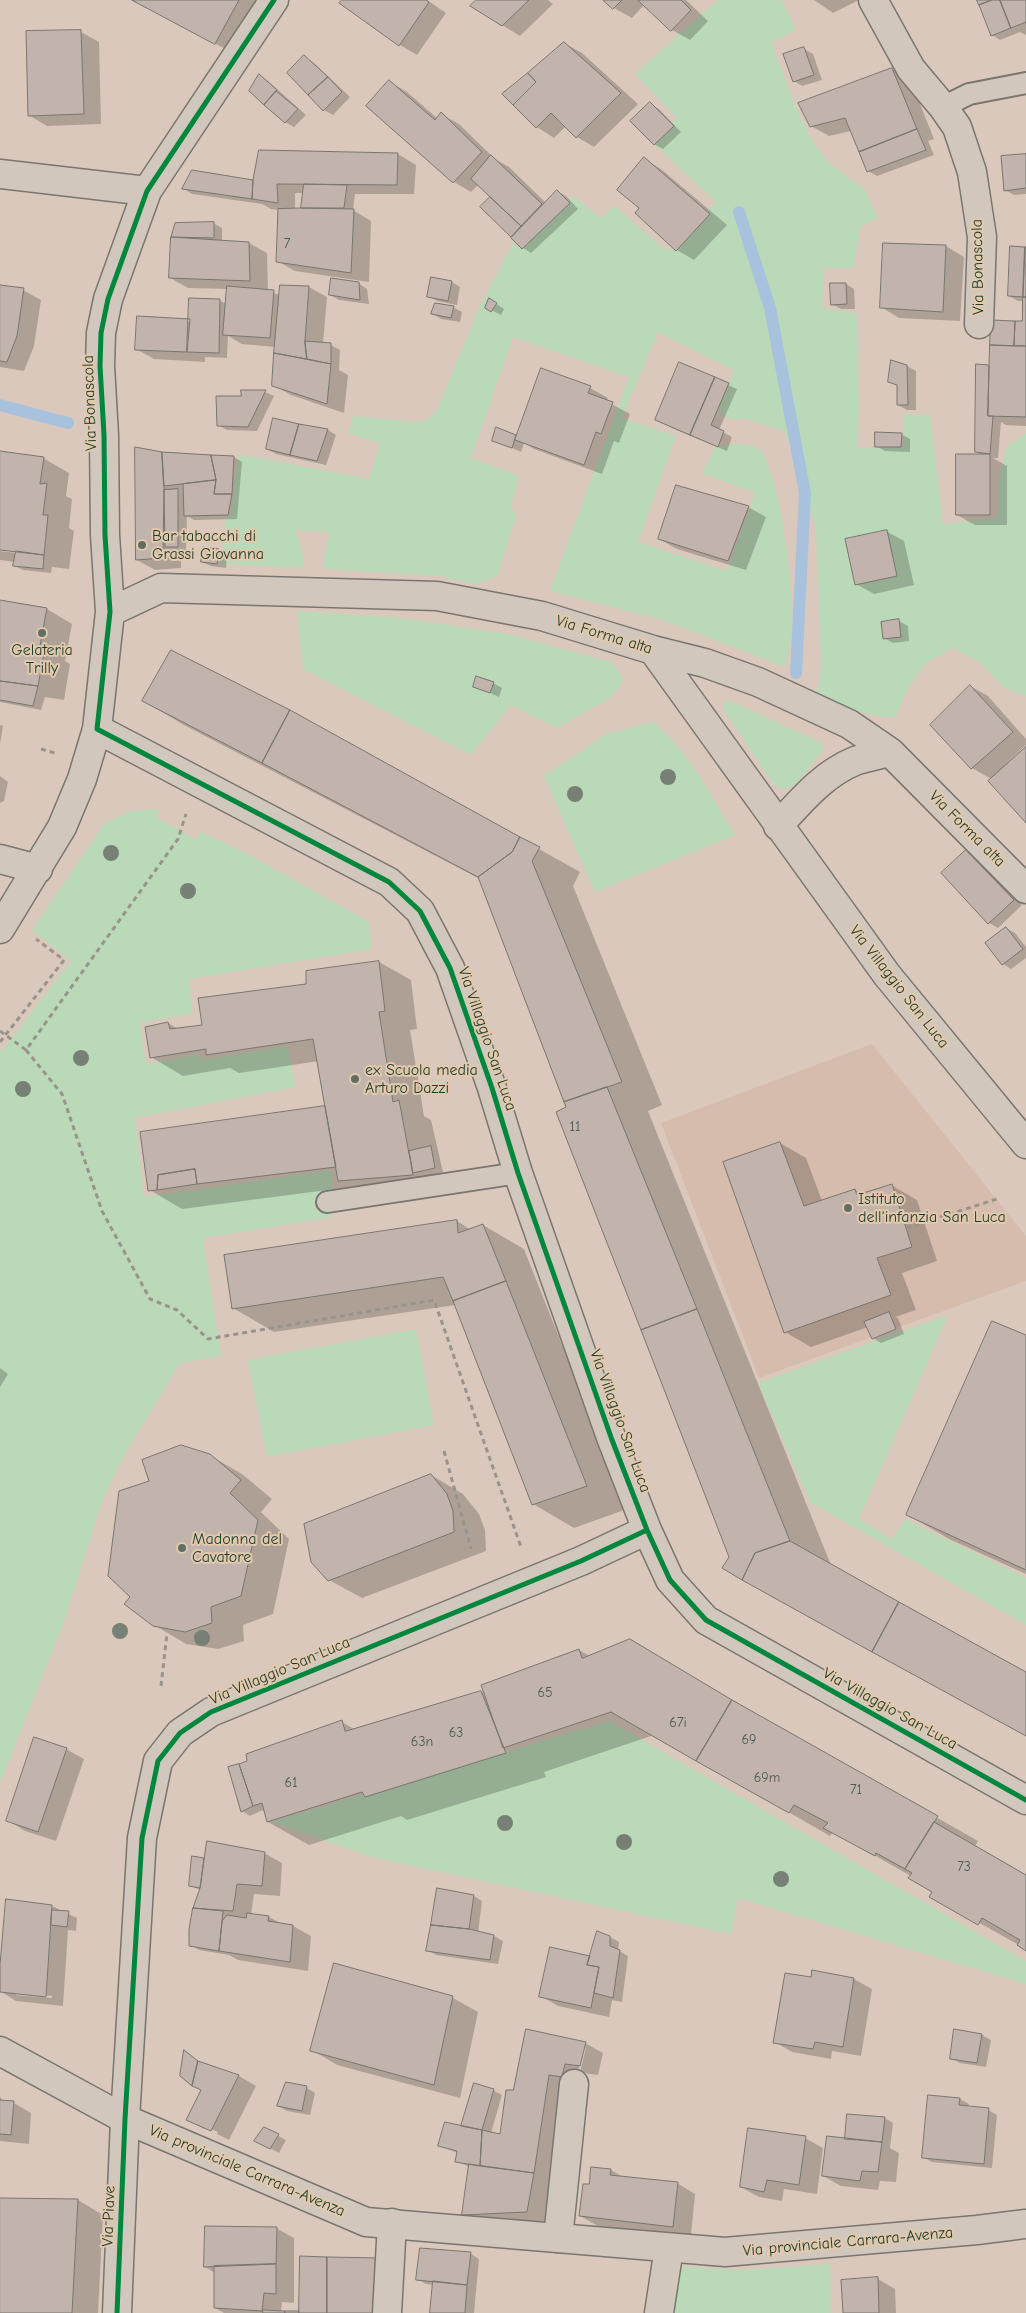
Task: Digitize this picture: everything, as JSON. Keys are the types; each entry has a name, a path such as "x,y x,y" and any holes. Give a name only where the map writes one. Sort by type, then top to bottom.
{"street":[{"name":"Via Bonascola","path":"0,929 62,827 82,779 97,730 110,612 105,535 101,333 108,299 147,192 274,0"},
{"name":"Via Bonascola","path":"873,0 911,69 943,106 956,127 972,172 982,238 979,324"},
{"path":"0,174 147,192"},
{"name":"Via Forma alta","path":"110,612 161,588 437,596 542,616 653,650 705,663 758,682 849,724 890,752 1026,889"},
{"name":"Via Villaggio San Luca","path":"653,650 886,975 1026,1144"},
{"name":"Via Villaggio San Luca","path":"97,730 122,741 389,882 420,911 450,968 492,1088 518,1173 612,1440 647,1530 670,1580 706,1620 1026,1800"},
{"path":"778,826 808,792 833,773 855,761 890,752"},
{"path":"0,859 38,869"},
{"name":"Via Villaggio San Luca","path":"125,2119 142,1838 158,1761 180,1733 211,1712 533,1581 647,1530"},
{"name":"Via provinciale Carrara-Avenza","path":"0,2051 125,2119 366,2222 725,2252 1026,2224"},
{"path":"558,2238 574,2084"},
{"name":"Via Piave","path":"117,2313 125,2119"},
{"path":"388,2313 392,2224"},
{"path":"659,2313 669,2248"}],"lane":[{"path":"943,106 969,94 1026,83"},
{"path":"327,1202 518,1173"}],"path":[{"path":"26,1050 178,838 186,813"},
{"path":"0,1042 64,960 33,937"},
{"path":"0,1031 26,1050 62,1094 102,1210 150,1299 177,1310 208,1339 434,1300 533,1581"},
{"path":"906,1228 997,1199"},
{"path":"444,1451 471,1549"},
{"path":"161,1686 167,1633"}],"shaded area":[{"name":"Istituto dell'infanzia San Luca","path":"872,1044 1026,1236 1026,1281 759,1378 661,1123"}],"green space":[{"path":"718,0 782,0 796,30 771,42 796,108 813,142 828,162 864,189 878,218 860,227 854,268 824,268 822,308 857,313 859,410 857,448 903,447 904,414 930,415 943,524 998,517 998,480 1007,447 1026,433 1026,696 1003,687 981,663 953,648 926,663 908,688 895,717 865,713 816,696 821,670 816,529 796,461 784,431 746,419 729,419 718,411 734,370 658,332 622,418 676,436 638,542 727,571 755,493 702,473 715,447 741,444 757,448 765,459 773,478 788,563 792,629 785,667 663,620 550,591 629,377 513,337 471,458 519,476 511,506 516,517 497,576 476,584 440,576 325,569 323,560 330,532 296,530 304,560 303,568 221,564 226,515 231,515 238,456 249,456 369,479 380,443 348,433 353,416 413,422 426,420 436,412 479,308 513,243 518,247 573,196 601,218 614,206 667,251 716,202 653,143 677,118 635,74"},
{"path":"297,611 402,618 508,634 614,663 624,681 610,698 557,728 511,705 471,755 303,669"},
{"path":"728,700 822,743 824,749 796,784 784,790 774,785 724,710 723,705"},
{"path":"653,722 678,746 708,790 735,835 595,892 544,776 606,734"},
{"path":"160,809 156,817 197,840 201,832 248,854 369,922 371,949 189,979 193,1013 140,1023 146,1064 200,1054 202,1060 288,1046 295,1087 135,1118 144,1197 332,1170 332,1217 203,1238 221,1356 180,1363 125,1454 103,1498 64,1622 0,1783 0,1053 71,961 32,930 104,824 130,811"},
{"path":"948,1315 859,1519 892,1539 905,1519 1026,1578 1026,1625 810,1502 758,1383"},
{"path":"416,1329 434,1425 267,1457 248,1360"},
{"path":"609,1721 1026,1961 1026,1984 738,1898 731,1934 376,1858 271,1822"},
{"path":"830,2264 831,2313 670,2313 676,2275 683,2267 742,2270"}],"building":[{"path":"132,0 239,0 215,44"},
{"path":"342,0 426,0 429,2 399,46 339,3"},
{"path":"476,0 529,0 502,26 470,6"},
{"path":"603,0 622,0 613,9"},
{"path":"638,0 681,0 691,10 671,31"},
{"path":"977,0 992,0 979,5"},
{"path":"992,0 1000,0 1011,28 991,36 979,5"},
{"path":"1000,0 1026,0 1026,22 1011,28"},
{"path":"81,30 84,114 28,116 26,31"},
{"path":"564,42 621,93 576,138 551,113 536,128 513,105 536,82 528,73"},
{"path":"804,47 814,75 793,82 783,54"},
{"path":"304,55 328,77 308,95 287,73"},
{"path":"892,68 917,129 859,152 845,118 810,127 798,103"},
{"path":"528,73 536,82 513,105 502,94"},
{"path":"259,74 277,90 264,105 249,91"},
{"path":"328,77 342,92 323,111 308,95"},
{"path":"389,80 435,120 441,112 482,152 453,183 366,106"},
{"path":"276,91 298,109 285,123 264,105"},
{"path":"650,102 674,126 654,145 630,121"},
{"path":"917,129 926,150 867,172 859,152"},
{"path":"259,150 398,153 397,185 277,184 278,203 252,199 253,180"},
{"path":"1026,154 1026,188 1004,191 1001,156"},
{"path":"491,155 542,204 521,226 471,179"},
{"path":"644,157 710,214 676,251 635,213 639,208 617,190"},
{"path":"192,170 253,180 252,199 182,189"},
{"path":"304,184 347,185 344,208 301,208"},
{"path":"557,190 570,203 522,249 511,238"},
{"path":"490,197 521,226 511,237 480,207"},
{"path":"278,209 354,209 351,273 276,262"},
{"path":"214,222 214,238 171,237 175,223"},
{"path":"171,237 249,242 250,281 169,278"},
{"path":"883,243 946,245 943,312 880,308"},
{"path":"1010,246 1025,247 1023,297 1008,296"},
{"path":"1025,247 1026,297 1023,297"},
{"path":"431,277 452,281 448,301 427,297"},
{"path":"331,278 359,282 360,300 329,295"},
{"path":"830,283 846,283 847,304 831,305"},
{"path":"0,285 24,288 17,336 7,362 0,361"},
{"path":"280,285 309,286 305,341 307,359 274,353"},
{"path":"227,286 274,290 270,338 223,335"},
{"path":"1023,297 1026,297 1026,346 1014,346 1015,321 1022,321"},
{"path":"189,298 220,299 219,353 187,352"},
{"path":"489,298 497,303 491,312 485,308"},
{"path":"435,303 454,306 451,318 431,314"},
{"path":"137,316 190,319 187,352 135,350"},
{"path":"991,320 1015,321 1014,346 990,345"},
{"path":"305,341 331,343 331,364 307,359"},
{"path":"990,345 1026,346 1026,417 988,416"},
{"path":"274,353 331,364 327,404 272,386"},
{"path":"891,360 907,365 908,405 897,405 897,385 888,382"},
{"path":"679,362 715,377 690,435 655,420"},
{"path":"976,364 989,365 988,416 993,416 990,454 975,452"},
{"path":"541,368 591,386 588,393 613,402 601,434 596,432 584,465 515,440"},
{"path":"715,377 729,383 711,425 724,431 718,447 690,435"},
{"path":"241,390 266,390 248,427 217,426 216,396 241,396"},
{"path":"273,418 299,424 290,455 266,449"},
{"path":"299,424 328,429 317,461 290,455"},
{"path":"496,427 516,435 512,448 492,441"},
{"path":"875,432 902,433 901,447 875,447"},
{"path":"135,447 162,452 164,486 163,558 136,560"},
{"path":"0,451 44,457 40,484 47,483 43,515 48,515 44,555 0,550"},
{"path":"162,452 211,455 216,480 164,486"},
{"path":"956,454 990,454 990,515 956,515"},
{"path":"211,455 234,456 232,494 214,494 216,480"},
{"path":"216,480 214,494 232,494 228,515 184,516 183,484"},
{"path":"676,485 749,506 728,561 658,539"},
{"path":"178,489 178,547 165,547 164,490"},
{"path":"887,530 897,576 855,585 845,539"},
{"path":"203,547 219,549 217,564 201,562"},
{"path":"16,551 44,555 43,569 13,566"},
{"path":"0,600 47,608 40,646 45,648 38,686 0,681"},
{"path":"899,619 901,637 883,639 881,622"},
{"path":"171,650 290,710 262,763 142,701"},
{"path":"476,676 494,682 490,693 473,687"},
{"path":"0,681 38,686 33,706 0,700"},
{"path":"970,685 1013,732 971,769 930,725"},
{"path":"290,710 520,837 512,852 478,877 262,763"},
{"path":"1026,747 1026,823 988,781"},
{"path":"520,837 540,847 532,861 622,1082 564,1102 478,877 512,852"},
{"path":"966,850 1014,900 988,924 941,873"},
{"path":"1006,927 1023,949 1002,965 985,943"},
{"name":"ex Scuola media Arturo Dazzi","path":"379,961 385,1011 379,1012 393,1102 399,1100 413,1175 338,1181 313,1039 206,1055 206,1049 150,1058 145,1027 168,1022 170,1029 202,1025 198,998 306,984 306,971"},
{"path":"607,1087 697,1309 641,1330 556,1112 566,1107 564,1102"},
{"name":"ex Scuola media Arturo Dazzi","path":"325,1106 336,1167 197,1184 195,1169 158,1175 157,1190 148,1191 140,1132"},
{"path":"780,1142 804,1206 855,1189 857,1195 892,1184 912,1247 877,1258 891,1295 784,1333 723,1162"},
{"path":"431,1146 435,1168 413,1173 409,1151"},
{"path":"195,1169 197,1184 157,1190 158,1175"},
{"path":"457,1220 458,1233 483,1224 506,1281 453,1301 443,1277 232,1309 224,1255"},
{"path":"506,1281 587,1486 532,1505 453,1301"},
{"path":"697,1309 790,1541 755,1553 742,1580 722,1568 729,1557 641,1330"},
{"path":"889,1312 896,1329 872,1339 864,1322"},
{"path":"992,1321 1026,1335 1026,1570 906,1515"},
{"name":"Madonna del Cavatore","path":"181,1445 210,1454 241,1480 230,1493 258,1520 241,1596 211,1607 212,1623 185,1632 153,1626 124,1604 130,1597 108,1576 119,1491 149,1481 142,1460"},
{"path":"431,1474 447,1494 453,1511 454,1532 328,1581 311,1562 304,1524"},
{"path":"790,1541 899,1602 872,1652 742,1580 755,1553"},
{"path":"899,1602 1026,1672 1026,1736 872,1652"},
{"path":"630,1639 732,1700 696,1761 611,1712 503,1748 481,1685 579,1649 582,1658"},
{"path":"481,1691 506,1753 365,1797 362,1792 267,1822 262,1803 253,1806 239,1764 247,1761 246,1754 342,1720 345,1731"},
{"path":"732,1700 938,1816 905,1869 876,1853 875,1856 823,1828 828,1823 794,1805 789,1813 696,1761"},
{"path":"34,1737 67,1748 38,1832 6,1821"},
{"path":"239,1764 253,1806 241,1812 228,1767"},
{"path":"934,1822 1026,1875 1026,1951 1017,1945 1020,1940 982,1918 978,1925 929,1897 932,1892 908,1878 912,1873 905,1869"},
{"path":"207,1841 265,1852 262,1886 237,1884 233,1911 193,1908 200,1888"},
{"path":"192,1856 204,1858 200,1888 189,1886"},
{"path":"437,1888 474,1895 469,1929 431,1925"},
{"path":"6,1899 52,1905 46,1997 0,1992 0,1965"},
{"path":"193,1908 223,1911 219,1951 189,1946 189,1930"},
{"path":"52,1910 69,1911 67,1927 51,1925"},
{"path":"247,1913 269,1916 268,1921 293,1925 290,1962 219,1951 222,1921 227,1915 246,1918"},
{"path":"431,1925 469,1929 494,1935 490,1960 426,1951"},
{"path":"597,1931 610,1936 610,1946 620,1950 613,1998 594,1993 599,1967 587,1965"},
{"path":"550,1947 590,1956 587,1965 599,1967 591,2008 539,1997"},
{"path":"334,1963 453,1996 434,2085 310,2051"},
{"path":"812,1970 854,1978 843,2047 815,2042 813,2049 773,2043 785,1973 811,1977"},
{"path":"526,2029 586,2042 580,2066 565,2064 562,2077 549,2075 534,2173 480,2166 482,2130 500,2134 506,2090 513,2090"},
{"path":"954,2029 982,2034 977,2063 950,2059"},
{"path":"184,2050 198,2061 192,2086 180,2076"},
{"path":"198,2061 239,2075 211,2131 186,2120 201,2090 192,2086"},
{"path":"286,2082 307,2086 302,2111 277,2106"},
{"path":"474,2083 494,2089 482,2130 461,2126"},
{"path":"928,2095 960,2098 959,2105 989,2108 984,2164 922,2158"},
{"path":"0,2100 14,2101 11,2135 0,2134"},
{"path":"847,2114 885,2117 882,2142 845,2139"},
{"path":"445,2122 482,2130 480,2166 455,2162 457,2151 438,2146"},
{"path":"264,2127 279,2134 270,2149 254,2141"},
{"path":"748,2128 806,2136 799,2185 767,2180 764,2192 740,2187"},
{"path":"827,2136 882,2142 878,2172 862,2171 860,2181 822,2176"},
{"path":"469,2164 534,2173 527,2212 462,2215"},
{"path":"591,2167 611,2169 610,2175 678,2182 673,2227 579,2216 583,2184 589,2184"},
{"path":"0,2198 78,2199 72,2313 0,2313"},
{"path":"205,2226 277,2227 276,2264 204,2267"},
{"path":"420,2248 471,2252 467,2285 416,2280"},
{"path":"300,2256 327,2257 327,2313 299,2313"},
{"path":"327,2257 381,2258 380,2313 327,2313"},
{"path":"276,2264 276,2294 264,2293 262,2311 214,2308 214,2266"},
{"path":"878,2277 879,2313 843,2313 841,2280"},
{"path":"433,2281 467,2285 465,2313 430,2313"},
{"path":"263,2310 285,2311 285,2313 263,2313"},
{"path":"285,2311 299,2311 299,2313 285,2313"}],"waterway":[{"path":"739,212 770,308 805,493 796,673"},
{"path":"0,405 68,423"}],"cycle path":[{"path":"274,0 147,191 108,299 101,333 100,366 104,435 105,535 110,612 97,729 389,882 420,911 450,968 492,1088 518,1173 612,1440 647,1530 670,1580 706,1620 1026,1800"},
{"path":"117,2313 125,2119 142,1838 158,1761 180,1733 211,1712 581,1561 647,1530"}],"place":[{"name":"Bar tabacchi di Grassi Giovanna","path":"142,545"},
{"name":"Gelateria Trilly","path":"42,633"},
{"name":"ex Scuola media Arturo Dazzi","path":"355,1079"},
{"name":"Istituto dell'infanzia San Luca","path":"848,1208"},
{"name":"Madonna del Cavatore","path":"182,1548"}]}
